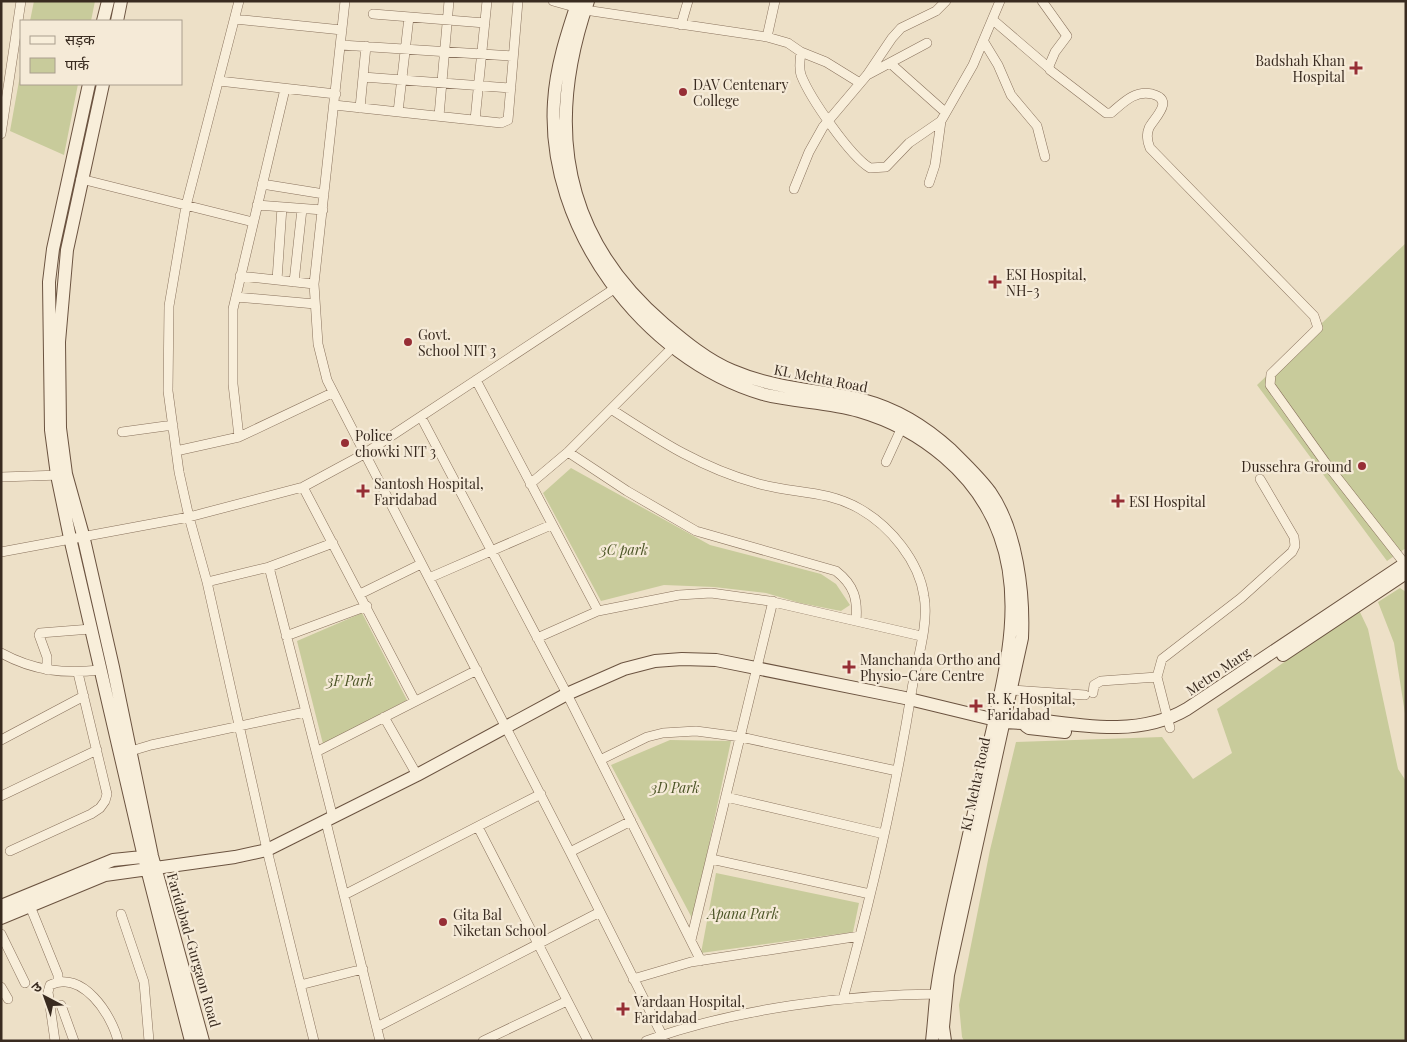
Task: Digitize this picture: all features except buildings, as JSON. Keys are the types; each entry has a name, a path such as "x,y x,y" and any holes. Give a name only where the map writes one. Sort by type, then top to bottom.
{"street":[{"path":"1,134 21,1"},
{"path":"103,20 108,1"},
{"path":"117,20 121,1"},
{"path":"239,1 186,206 169,306 168,391 176,451 189,517 207,582 267,850 314,1041"},
{"path":"345,1 314,284 318,344 327,380 332,393 507,727 663,1038"},
{"path":"439,116 449,1"},
{"path":"475,120 487,1"},
{"path":"334,105 501,123 508,120 518,1"},
{"path":"553,1 680,25 767,37 788,44 826,62 860,83"},
{"path":"680,25 688,1"},
{"path":"767,37 776,1"},
{"path":"794,189 809,152 828,120 867,75 892,38 901,28 936,11 946,1"},
{"path":"929,183 935,164 943,116 984,42 1000,1"},
{"path":"1042,1 1067,36 1052,58 1049,68"},
{"name":"KL Mehta Road","path":"582,5 561,53 554,103 556,152 568,198 586,244 603,274 619,285 684,342 732,371 769,383 864,401 902,415 929,430 979,478 992,494 1005,521 1017,566 1024,606 1022,638 1011,690 999,721"},
{"path":"374,14 485,23"},
{"path":"398,112 409,17"},
{"path":"235,19 342,30"},
{"path":"993,20 1106,114 1111,113 1135,94 1143,92 1156,95 1160,100 1161,114 1150,127 1147,135 1150,148 1300,299 1318,324 1316,331 1271,374 1270,385 1325,462 1405,567"},
{"path":"984,42 998,64 1011,95 1037,126 1045,157"},
{"path":"867,75 927,43"},
{"path":"341,45 512,56"},
{"path":"360,108 366,46"},
{"path":"802,52 800,74 828,120 857,158 875,169 886,168 909,143 943,116"},
{"path":"890,63 943,116"},
{"path":"363,77 511,88"},
{"path":"219,81 336,94"},
{"path":"89,85 53,249 49,282 50,421 61,475 70,538 100,670 149,862"},
{"path":"103,85 66,250 59,342 61,475 83,535 132,751 149,862"},
{"path":"239,436 233,384 233,310 285,89"},
{"path":"81,179 253,222"},
{"path":"262,184 324,194"},
{"path":"257,205 323,210"},
{"path":"277,280 282,207"},
{"path":"294,282 302,208"},
{"path":"240,276 314,284"},
{"path":"1,552 83,535 189,517 303,487 364,454 619,285"},
{"name":"KL Mehta Road","path":"619,285 634,312 674,346 710,372 762,393 858,411 902,427 935,450 964,475 984,501 1001,537 1010,583 1012,624 999,721 932,1041"},
{"path":"236,297 315,304"},
{"path":"530,484 568,452 674,346"},
{"path":"476,380 598,611"},
{"path":"176,451 239,436 332,393"},
{"path":"611,408 699,463 763,485 833,497 862,510 894,537 920,579 926,604 911,699 884,834 843,999"},
{"path":"421,417 567,694 701,961"},
{"path":"122,432 173,425"},
{"path":"886,462 902,427"},
{"path":"568,452 627,491 696,531 836,571 850,584 858,605 856,621"},
{"path":"1,477 61,475"},
{"path":"1168,724 1161,688 1157,678 1159,663 1164,656 1241,598 1294,549 1294,537 1260,479"},
{"path":"303,487 367,606 415,701"},
{"path":"429,578 551,525"},
{"path":"207,582 269,567 333,543"},
{"path":"360,594 421,564"},
{"path":"269,567 316,752 344,895 380,1041"},
{"name":"Metro Marg","path":"149,862 235,857 267,850 417,776 567,694 624,669 655,661 682,659 716,660 911,699 999,721 1023,723 1031,719 1108,727 1168,724 1405,567"},
{"path":"537,638 572,620 598,611 678,595 726,594 773,602 921,636"},
{"path":"691,940 712,860 756,667 773,602"},
{"path":"286,636 367,606"},
{"path":"47,670 47,657 38,635 40,633 91,628"},
{"path":"1,653 22,665 47,670 78,673 100,670"},
{"path":"316,752 477,670"},
{"path":"10,851 100,808 105,801 107,794 78,673"},
{"path":"1011,690 1089,694 1094,685 1101,681 1157,678"},
{"path":"1,740 84,696"},
{"path":"132,751 240,725 305,712"},
{"path":"384,718 417,776"},
{"path":"600,760 634,742 663,733 696,732 741,737 897,771"},
{"path":"1,796 97,750"},
{"path":"344,895 541,794"},
{"path":"726,797 884,834"},
{"path":"570,852 631,821"},
{"path":"478,827 588,1041"},
{"path":"1,906 113,860 149,862"},
{"path":"712,860 870,894"},
{"name":"Faridabad-Gurgaon Road","path":"1,918 105,875 149,862"},
{"name":"Faridabad-Gurgaon Road","path":"149,862 191,1041"},
{"name":"Faridabad-Gurgaon Road","path":"149,862 174,929 204,1041"},
{"path":"30,906 58,975 58,982"},
{"path":"377,1027 600,912"},
{"path":"121,914 144,982 149,1041"},
{"path":"1,934 25,983"},
{"path":"633,979 670,967 701,961 860,936"},
{"path":"300,985 363,969"},
{"path":"55,1041 48,992 50,986 58,982 75,985 91,994 110,1019 118,1041"},
{"path":"1,987 8,1000"},
{"path":"646,1041 663,1038 729,1018 843,999 941,994"},
{"name":"KL Mehta Road","path":"941,994 945,1041"},
{"path":"483,1041 567,1001"},
{"path":"61,1005 74,1041"}],"green space":[{"path":"34,1 95,1 91,20 30,20"},
{"path":"20,76 20,85 78,85 64,155 10,131"},
{"name":"Dussehra Ground","path":"1406,243 1406,548 1387,561 1257,385"},
{"name":"3C park","path":"571,468 710,545 821,574 836,584 850,605 841,611 800,603 766,593 714,587 664,585 601,601 543,493"},
{"path":"1400,588 1406,592 1406,720 1394,643 1378,602"},
{"path":"1359,610 1368,629 1398,769 1406,781 1406,1041 964,1041 959,1005 990,850 1016,742 1162,737 1193,779 1232,753 1217,709"},
{"name":"3F Park","path":"362,613 407,700 323,744 297,641"},
{"name":"3D Park","path":"670,740 731,741 693,920 611,765"},
{"name":"Apana Park","path":"716,873 859,903 853,932 701,953"}],"place":[{"name":"Badshah Khan Hospital","path":"1356,68"},
{"name":"DAV Centenary College","path":"683,92"},
{"name":"ESI Hospital, NH-3","path":"995,282"},
{"name":"Govt. School NIT 3","path":"408,342"},
{"name":"Police chowki NIT 3","path":"345,443"},
{"name":"Dussehra Ground","path":"1362,466"},
{"name":"Santosh Hospital, Faridabad","path":"363,491"},
{"name":"ESI Hospital","path":"1118,501"},
{"name":"Manchanda Ortho and Physio-Care Centre","path":"849,667"},
{"name":"R. K. Hospital, Faridabad","path":"976,706"},
{"name":"Gita Bal Niketan School","path":"443,922"},
{"name":"Vardaan Hospital, Faridabad","path":"623,1009"}]}
